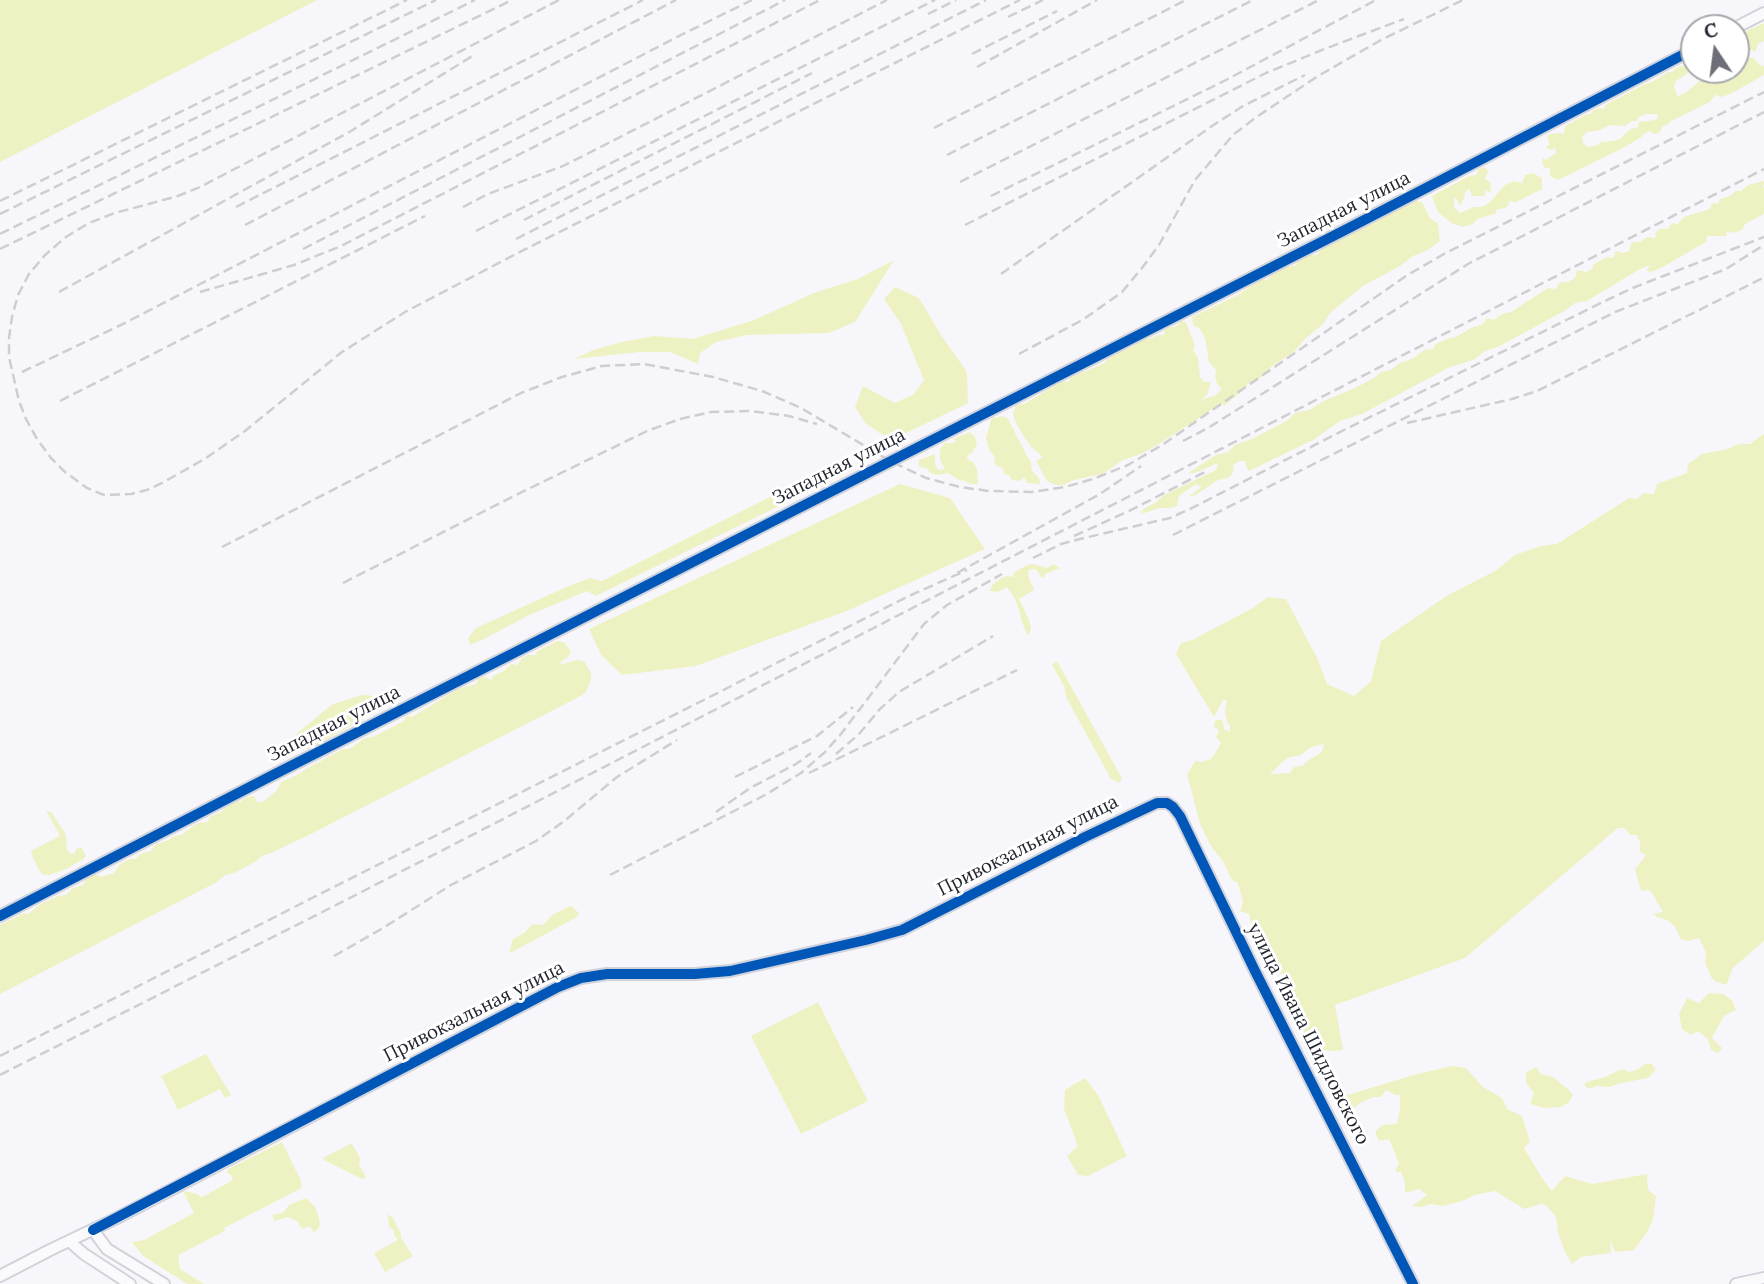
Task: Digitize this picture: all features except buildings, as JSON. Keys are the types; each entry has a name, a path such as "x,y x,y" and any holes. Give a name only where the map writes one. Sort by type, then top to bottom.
{"street":[{"name":"Западная улица","path":"0,916 1680,56"},
{"name":"Привокзальная улица","path":"0,1276 582,978 607,974 695,974 730,971 902,930 1149,805 1167,803"},
{"name":"улица Ивана Шидловского","path":"1167,803 1180,816 1413,1284"},
{"path":"93,1230 107,1249 164,1284"},
{"path":"69,1241 130,1284"},
{"path":"1736,1284 1764,1278"}],"green space":[{"path":"0,0 317,0 0,162"},
{"path":"1764,23 1764,41 1758,44 1755,52 1750,50 1750,30"},
{"path":"1750,57 1764,66 1764,75 1750,83"},
{"path":"1680,67 1680,78 1674,87 1677,95 1696,84 1748,84 1722,97 1715,95 1710,102 1662,126 1660,132 1654,134 1650,131 1623,148 1558,180 1550,176 1550,168 1545,168 1542,163 1543,158 1546,160 1556,153 1555,148 1550,150 1546,147 1550,144 1547,138 1549,134 1564,133 1565,126 1599,108 1605,109 1605,105 1676,68","holes":["1647,114 1657,114 1658,118 1639,122 1637,128 1630,129 1620,139 1588,147 1583,143 1582,137 1587,132 1610,125 1625,126"]},
{"path":"1485,167 1488,171 1485,179 1490,182 1491,193 1486,190 1484,196 1472,196 1469,188 1459,206 1454,198 1454,207 1460,213 1489,203 1505,185 1514,181 1522,183 1525,175 1533,173 1542,178 1542,189 1516,202 1510,201 1506,208 1497,209 1495,214 1477,219 1473,224 1463,227 1451,223 1438,212 1432,196 1469,176 1476,175 1479,169"},
{"path":"1764,181 1764,214 1745,224 1742,230 1733,233 1727,231 1726,236 1707,236 1706,242 1661,268 1651,272 1646,270 1651,265 1640,269 1587,301 1575,303 1475,359 1448,368 1362,414 1340,421 1313,440 1249,471 1246,461 1240,461 1233,465 1234,470 1230,477 1216,481 1196,495 1188,497 1201,487 1196,484 1179,496 1177,506 1141,514 1143,509 1164,495 1216,470 1218,463 1195,473 1188,473 1216,455 1228,452 1235,445 1288,420 1295,413 1309,410 1414,358 1424,350 1433,349 1436,344 1483,324 1487,318 1493,320 1511,312 1548,288 1556,289 1560,282 1575,278 1577,270 1586,272 1607,257 1613,258 1616,251 1629,251 1632,242 1640,242 1647,237 1654,238 1659,229 1668,229 1672,223 1678,224 1684,217 1710,209 1712,203 1718,204 1720,199 1741,191 1748,185"},
{"path":"1413,201 1422,202 1430,218 1438,224 1440,241 1363,286 1330,313 1323,324 1295,351 1271,367 1258,380 1249,383 1224,406 1222,403 1154,447 1123,460 1102,474 1064,485 1047,481 1036,461 1043,457 1031,447 1016,423 1013,414 1016,405 1024,404 1063,381 1068,382 1071,377 1105,363 1110,356 1144,339 1164,335 1165,329 1177,326 1181,321 1186,322 1195,346 1193,350 1198,358 1200,377 1204,382 1211,382 1207,395 1201,400 1216,395 1222,389 1217,384 1216,370 1209,362 1205,338 1200,329 1193,325 1192,317 1238,295 1260,280 1267,280 1277,270 1296,265 1301,256 1317,255 1324,246 1339,241 1377,218"},
{"path":"894,260 855,322 829,333 747,335 716,342 700,353 698,364 670,352 640,352 574,359 593,350 654,336 693,339 754,320 814,293 858,279"},
{"path":"895,287 919,298 967,372 968,403 892,440 866,424 855,407 863,386 895,403 914,394 924,380 901,324 884,299"},
{"path":"1002,416 1008,419 1040,484 1027,483 1024,477 1020,481 1012,480 1009,475 1005,475 1003,469 994,464 995,457 989,450 986,438 992,417"},
{"path":"970,432 977,444 967,456 977,469 978,484 959,480 948,473 932,474 926,468 919,467 919,460 935,454 938,470 945,469 940,460 940,449 945,443 955,443 953,439"},
{"path":"1764,434 1764,941 1733,968 1726,985 1715,981 1705,963 1706,953 1699,938 1688,941 1681,939 1675,927 1653,914 1663,912 1650,890 1642,891 1640,888 1635,869 1646,855 1640,852 1637,835 1630,835 1625,828 1618,828 1465,958 1335,1005 1343,1050 1315,1049 1306,1038 1299,1018 1283,997 1283,985 1287,977 1266,965 1263,942 1249,933 1249,914 1240,911 1243,902 1238,883 1232,880 1200,824 1187,774 1195,761 1211,759 1218,749 1221,742 1216,737 1219,730 1214,727 1215,721 1223,721 1224,729 1230,732 1230,726 1225,710 1227,700 1223,700 1214,717 1176,654 1181,643 1192,640 1251,609 1268,597 1286,599 1317,658 1327,684 1354,696 1371,681 1381,641 1448,595 1495,571 1515,555 1541,546 1557,544 1629,498 1637,499 1644,493 1654,494 1657,484 1687,473 1688,464 1702,454 1739,444 1750,444","holes":["1324,744 1322,752 1302,766 1294,767 1290,773 1270,774 1287,758 1301,755 1311,747"]},
{"path":"838,468 846,473 596,596 587,591 529,615 470,645 468,638 476,628 590,578 602,581 812,476"},
{"path":"900,484 950,498 985,549 849,610 696,666 622,675 601,655 589,629"},
{"path":"1033,564 1047,568 1053,564 1060,568 1045,574 1044,578 1038,571 1029,570 1028,576 1034,590 1019,599 1029,620 1031,629 1028,636 1015,599 1007,587 998,592 990,591 992,585 1000,579 1012,577 1015,572"},
{"path":"557,641 564,642 571,652 560,665 577,660 584,661 591,673 586,692 577,698 307,836 262,856 0,994 0,925 24,913 29,914 37,906 58,896 66,895 73,888 83,885 86,879 94,874 101,877 114,873 120,864 151,851 156,844 183,834 197,823 207,822 211,816 235,801 240,802 252,796 257,802 263,802 277,790 281,782 404,721 406,716 412,717 458,689 476,684 479,678 491,680 511,664 517,665 522,658 535,655"},
{"path":"1057,661 1119,773 1122,779 1119,783 1111,779 1066,697 1064,686 1052,665"},
{"path":"361,695 375,696 378,703 374,713 311,748 285,752 284,747 293,737 331,705"},
{"path":"46,810 52,813 65,833 69,853 74,854 77,848 82,848 86,856 66,869 49,875 42,874 31,851 60,836"},
{"path":"571,906 579,913 577,917 509,953 513,939 533,924 543,925 552,915"},
{"path":"1709,993 1723,994 1732,1000 1736,1010 1724,1016 1712,1038 1722,1048 1718,1053 1711,1050 1708,1039 1698,1031 1691,1035 1682,1029 1679,1014 1687,998 1699,1003"},
{"path":"818,1002 868,1101 801,1134 751,1036"},
{"path":"206,1054 231,1095 225,1098 220,1089 178,1110 161,1076"},
{"path":"1645,1064 1652,1064 1656,1070 1648,1078 1609,1087 1597,1086 1589,1089 1584,1085 1622,1069 1629,1072 1637,1070"},
{"path":"1452,1066 1466,1068 1483,1087 1502,1098 1507,1109 1522,1116 1530,1142 1524,1148 1552,1191 1565,1176 1592,1184 1653,1173 1647,1175 1648,1190 1656,1196 1653,1220 1634,1250 1615,1252 1610,1240 1611,1253 1581,1257 1572,1264 1558,1232 1556,1217 1546,1205 1524,1209 1495,1191 1443,1206 1412,1206 1427,1195 1419,1189 1405,1193 1401,1172 1395,1172 1399,1163 1389,1139 1379,1141 1375,1132 1382,1125 1397,1124 1400,1095 1386,1090 1381,1097 1373,1097 1360,1103 1349,1112 1335,1099"},
{"path":"1536,1067 1541,1074 1553,1077 1569,1090 1573,1095 1568,1103 1561,1107 1544,1108 1530,1104 1534,1093 1526,1083 1526,1073"},
{"path":"1085,1078 1098,1095 1127,1156 1088,1176 1078,1175 1067,1156 1078,1146 1064,1109 1065,1090"},
{"path":"282,1142 302,1184 300,1189 178,1255 180,1269 204,1284 187,1284 142,1255 132,1242 144,1240 194,1213 183,1191 204,1196 233,1180 227,1173 228,1169"},
{"path":"350,1144 360,1158 359,1164 366,1177 362,1179 323,1158"},
{"path":"306,1198 315,1207 319,1218 320,1226 314,1233 310,1226 302,1229 297,1221 287,1217 275,1221 272,1215 283,1213 289,1205"},
{"path":"388,1214 393,1218 401,1238 413,1256 385,1272 374,1253 398,1240 394,1230 389,1227"}],"railway":[{"path":"0,201 407,0"},
{"path":"0,214 436,0"},
{"path":"0,234 475,0"},
{"path":"0,249 512,0"},
{"path":"559,0 200,187 89,223 66,237 45,255 29,274 18,295 12,317 9,357 26,419 51,458 87,488 104,495 131,494 164,482 245,431 342,352 405,312 1020,0"},
{"path":"236,207 643,0"},
{"path":"245,225 676,0"},
{"path":"22,372 123,324 752,0"},
{"path":"303,249 785,0"},
{"path":"200,292 294,265 341,246 820,0"},
{"path":"463,207 488,194 563,166 887,0"},
{"path":"476,231 935,0"},
{"path":"928,14 956,0"},
{"path":"516,239 986,0"},
{"path":"1008,17 1043,0"},
{"path":"977,67 1097,0"},
{"path":"934,128 1186,0"},
{"path":"947,155 1253,0"},
{"path":"960,182 1319,0"},
{"path":"991,196 1226,80 1376,0"},
{"path":"1019,354 1084,319 1122,292 1159,245 1195,180 1233,135 1318,76 1381,40 1463,0"},
{"path":"972,54 1057,11"},
{"path":"965,225 1266,73 1404,19"},
{"path":"59,292 351,131 474,55"},
{"path":"524,220 812,73"},
{"path":"1001,274 1212,126 1243,106 1305,75"},
{"path":"222,547 521,393 562,377 602,366 644,364 713,377 762,391 801,408 890,461 926,478 960,487 1031,492 1093,479 1128,465 1162,445 1406,276 1444,254 1764,92"},
{"path":"1183,441 1208,428 1468,264 1764,112"},
{"path":"0,1075 346,900 1764,169"},
{"path":"60,401 425,216"},
{"path":"1033,558 1061,544 1170,518 1607,300 1764,237"},
{"path":"1173,535 1615,312 1726,269 1764,245"},
{"path":"1407,423 1537,391 1763,278"},
{"path":"343,583 647,431 680,419 711,412 751,411 789,416 817,424"},
{"path":"957,573 1100,494 1141,466"},
{"path":"1074,536 1205,472"},
{"path":"0,1056 909,596 967,570"},
{"path":"610,875 765,795 801,773 841,734 924,624 947,605 1002,574"},
{"path":"836,754 899,692 993,636"},
{"path":"809,773 1017,670"},
{"path":"735,777 817,736 853,707"},
{"path":"334,956 451,885 536,841 617,777 677,740"},
{"path":"716,812 750,788 811,753"}],"cycle path":[{"path":"0,916 1680,56"},
{"path":"93,1230 558,987 581,978 607,974 695,974 730,971 902,930 1085,837 1157,803 1167,803 1180,816 1413,1284"}]}
